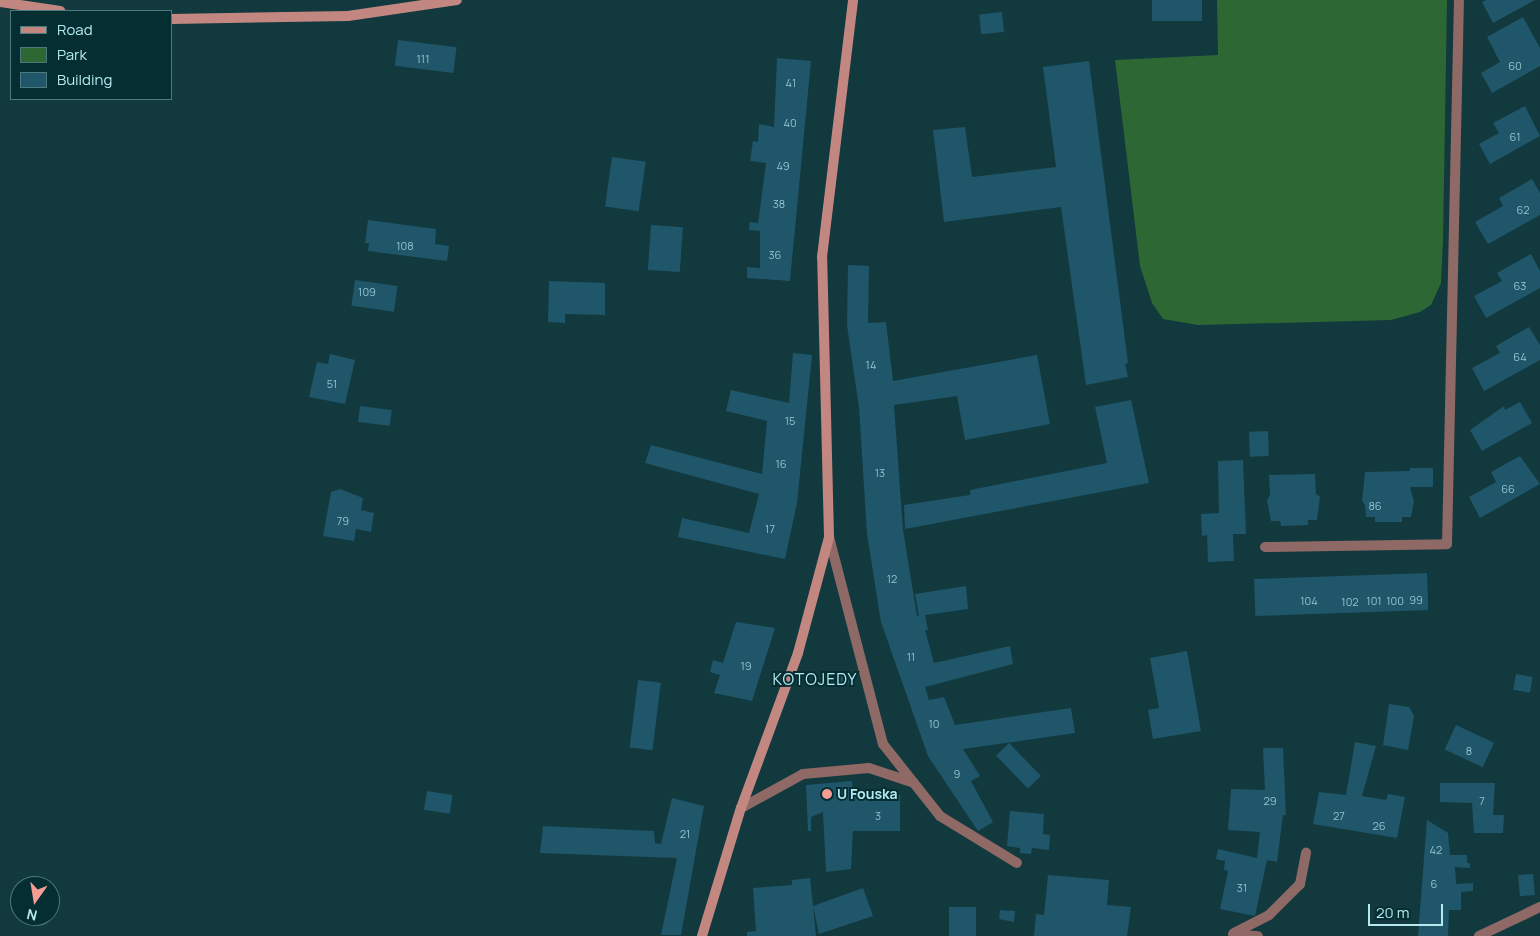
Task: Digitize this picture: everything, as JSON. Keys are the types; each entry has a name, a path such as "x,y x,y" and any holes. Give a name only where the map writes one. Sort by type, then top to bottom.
{"main road":[{"path":"172,19 348,16 457,0"},
{"path":"702,936 741,808 798,653 830,537 822,257 853,0"},
{"path":"0,2 53,10"}],"street":[{"path":"1265,547 1447,544 1459,0"},
{"path":"830,537 884,744 940,816 1017,863"},
{"path":"741,808 803,774 869,768 915,784"},
{"path":"1232,935 1269,915 1300,884 1306,853"},
{"path":"1479,936 1540,907"},
{"path":"1232,935 1258,936"}],"green space":[{"path":"1217,0 1447,0 1441,283 1431,305 1420,312 1391,320 1198,325 1163,319 1152,303 1140,266 1115,60 1218,55"}],"building":[{"path":"1152,0 1202,0 1202,21 1152,21"},
{"path":"1486,0 1535,0 1493,23 1482,2"},
{"path":"1002,12 1004,32 981,34 979,14"},
{"path":"1523,17 1540,48 1540,66 1492,93 1481,73 1500,62 1487,37"},
{"path":"398,40 457,47 453,73 395,66"},
{"path":"777,58 811,61 790,281 747,278 747,267 760,268 760,231 749,230 750,222 758,223 766,163 750,161 753,141 758,142 759,124 774,127"},
{"path":"1089,61 1128,363 1125,364 1128,377 1086,385 1061,207 944,222 933,130 965,127 972,177 1056,167 1043,67"},
{"path":"1525,106 1540,136 1490,164 1479,144 1499,133 1493,123"},
{"path":"612,157 646,162 639,211 605,207"},
{"path":"1532,179 1540,193 1540,215 1488,244 1475,222 1503,206 1499,198"},
{"path":"368,220 436,229 435,244 449,246 447,261 368,251 369,243 365,243"},
{"path":"651,225 683,227 680,272 648,270"},
{"path":"1531,254 1540,271 1540,288 1486,318 1474,296 1502,281 1497,273"},
{"path":"848,265 869,266 868,323 886,322 893,381 1037,355 1050,424 965,440 957,396 894,405 903,530 917,616 919,616 915,594 966,586 968,609 925,615 928,630 925,630 934,663 1010,646 1013,664 925,687 929,700 944,697 955,725 1071,708 1075,733 963,749 980,776 971,781 993,822 978,831 928,756 881,622 867,534 859,408 847,325"},
{"path":"355,280 398,286 394,312 351,306"},
{"path":"549,281 605,283 605,315 565,314 565,323 548,322"},
{"path":"1529,327 1540,345 1540,360 1484,391 1472,368 1500,353 1496,346"},
{"path":"793,353 812,355 797,503 785,559 678,537 682,518 749,533 759,494 645,463 651,445 762,474 767,421 726,411 731,390 789,403"},
{"path":"330,354 355,360 345,404 309,397 317,362 328,364"},
{"path":"1131,400 1149,483 905,529 904,505 970,495 970,490 1107,463 1095,407"},
{"path":"1520,402 1532,423 1482,451 1470,430 1504,406 1505,410"},
{"path":"360,406 392,410 390,426 358,422"},
{"path":"1268,431 1269,456 1250,457 1249,432"},
{"path":"1520,456 1540,484 1480,518 1469,497 1496,482 1491,472"},
{"path":"1243,460 1246,534 1233,534 1234,561 1208,562 1207,535 1202,536 1201,514 1219,513 1218,461"},
{"path":"1410,468 1433,468 1433,487 1410,487 1414,501 1411,517 1402,517 1402,522 1375,522 1375,517 1366,517 1365,505 1362,501 1365,472 1410,471"},
{"path":"1315,474 1316,494 1320,497 1317,520 1308,520 1308,525 1281,526 1280,521 1271,521 1267,500 1270,495 1269,475"},
{"path":"340,489 363,498 361,510 374,513 371,532 356,529 354,541 323,536 331,492"},
{"path":"1427,573 1428,610 1255,616 1254,579"},
{"path":"736,622 775,628 752,701 714,693 720,675 710,672 713,660 723,663"},
{"path":"1187,651 1201,731 1153,739 1148,710 1159,708 1150,658"},
{"path":"840,672 849,672 849,683 840,683"},
{"path":"1516,674 1533,677 1530,693 1513,690"},
{"path":"638,680 661,683 653,750 630,747"},
{"path":"1389,704 1409,707 1414,716 1408,750 1383,745"},
{"path":"1456,725 1494,743 1483,767 1445,749"},
{"path":"1355,742 1376,746 1362,796 1386,800 1388,794 1405,797 1397,838 1313,824 1319,792 1346,795"},
{"path":"1009,743 1041,776 1028,789 996,756"},
{"path":"1263,748 1283,748 1286,815 1283,815 1277,862 1267,860 1255,916 1220,909 1228,871 1224,870 1225,861 1216,859 1218,849 1257,858 1260,832 1228,830 1231,789 1265,790"},
{"path":"852,781 853,792 900,795 900,831 853,831 851,869 826,872 823,812 811,817 811,831 808,831 806,785"},
{"path":"1440,783 1495,783 1493,815 1504,815 1503,833 1474,833 1472,803 1440,802"},
{"path":"427,791 453,795 450,814 424,810"},
{"path":"672,798 704,806 681,935 661,935 677,858 540,853 543,826 654,831 655,843 661,844"},
{"path":"1010,811 1044,814 1043,834 1050,835 1049,850 1032,848 1031,854 1020,853 1020,848 1007,846"},
{"path":"1427,820 1448,833 1450,855 1467,855 1467,863 1470,863 1470,868 1455,867 1456,884 1473,883 1473,891 1461,892 1461,910 1449,910 1448,936 1418,936"},
{"path":"1533,874 1535,895 1520,896 1518,875"},
{"path":"1048,875 1109,880 1107,905 1131,907 1127,936 1034,936 1036,914 1044,915"},
{"path":"810,878 816,936 747,936 747,932 756,931 753,888 792,885 792,880"},
{"path":"863,888 873,916 819,934 813,906"},
{"path":"949,907 976,907 976,936 949,936"},
{"path":"1000,910 1015,911 1014,922 999,919"}],"place":[{"name":"U Fouska","path":"827,794"}],"district":[{"name":"KOTOJEDY","path":"815,679"}]}
